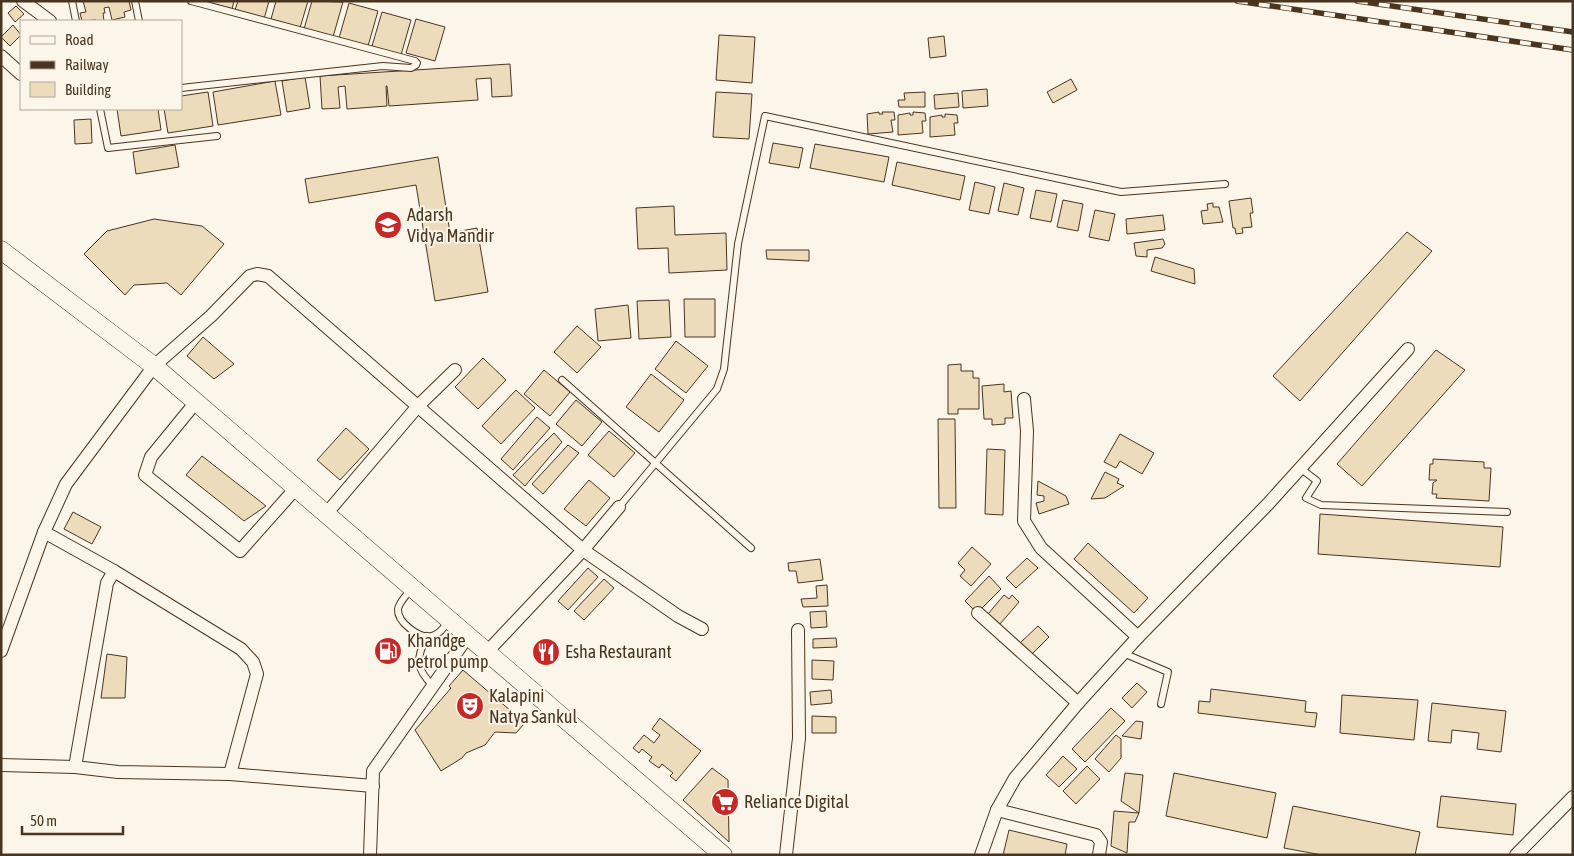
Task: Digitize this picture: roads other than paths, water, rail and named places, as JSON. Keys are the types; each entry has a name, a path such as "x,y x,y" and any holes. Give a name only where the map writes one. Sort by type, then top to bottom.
{"main road":[{"path":"1,250 154,366 723,855"}],"street":[{"path":"23,1 49,20"},
{"path":"1,56 20,73"},
{"path":"1,652 44,532 66,484 154,366 211,316 250,276 257,274 268,276 583,550 678,616 702,629"},
{"path":"981,855 997,810 1015,778 1078,703 1138,637 1268,504 1408,349"},
{"path":"326,514 418,406 455,370"},
{"path":"1024,399 1027,431 1024,521 1041,548 1138,637"},
{"path":"196,402 151,457 145,475 240,551 296,488"},
{"path":"487,652 583,550 619,507"},
{"path":"44,532 114,570 241,649 253,662 257,674 230,774"},
{"path":"75,767 107,583 114,570"},
{"path":"978,613 1078,703"},
{"path":"786,855 799,738 798,630"},
{"path":"370,855 373,771 468,636"},
{"path":"1,765 75,767 118,772 230,774 373,786"},
{"path":"1516,855 1573,797"},
{"path":"997,810 1096,835 1100,842 1099,855"}],"lane":[{"path":"72,1 76,20"},
{"path":"135,1 139,20"},
{"path":"182,88 383,66 411,68 417,63 191,1"},
{"path":"100,110 108,148 217,136"},
{"path":"619,507 717,388 724,369 738,244 765,116 1121,192 1225,184"},
{"path":"562,380 751,548"},
{"path":"1300,468 1318,481 1306,498 1321,505 1507,512"},
{"path":"412,587 398,609 399,618 403,623 421,635 427,636 439,632 450,620"},
{"path":"427,636 419,654 418,665 423,676 432,686"},
{"path":"1123,653 1168,672 1161,704"}],"railway":[{"path":"1237,1 1573,50"},
{"path":"1357,1 1573,32"}],"place":[{"name":"Adarsh Vidya Mandir","path":"388,225"},
{"name":"Khandge petrol pump","path":"388,651"},
{"name":"Esha Restaurant","path":"546,652"},
{"name":"Kalapini Natya Sankul","path":"470,706"},
{"name":"Reliance Digital","path":"725,802"}]}
